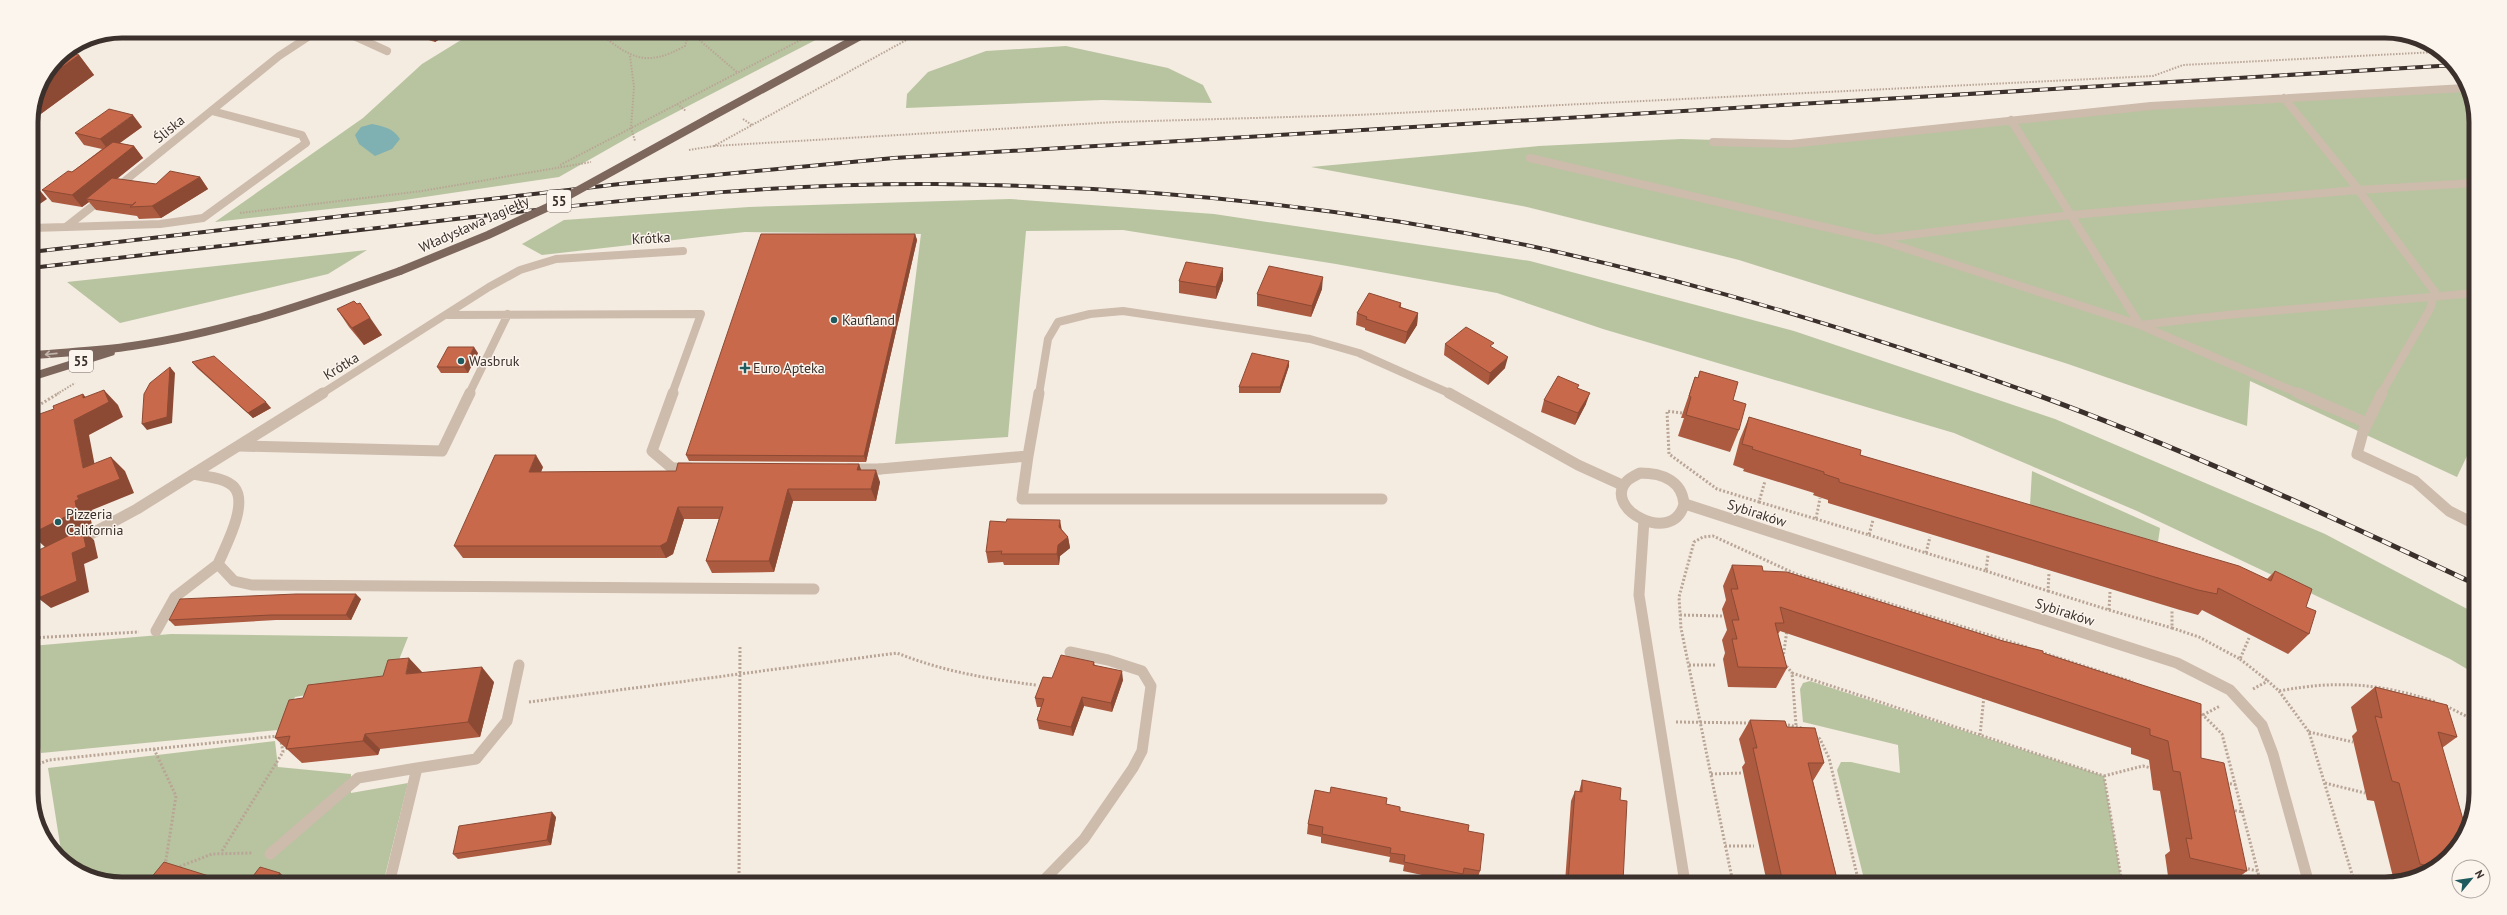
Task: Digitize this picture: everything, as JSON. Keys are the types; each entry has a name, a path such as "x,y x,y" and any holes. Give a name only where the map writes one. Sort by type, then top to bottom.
{"main road":[{"name":"Władysława Jagiełły","path":"38,375 132,346 246,320 327,297 400,271 546,208 855,38"},
{"name":"Władysława Jagiełły","path":"38,351 132,346"}],"street":[{"name":"Śliska","path":"66,227 279,56 306,38"},
{"path":"357,38 388,51"},
{"path":"1713,142 1791,144 2152,106 2462,88"},
{"path":"2284,98 2358,190 2435,292 2436,296"},
{"path":"38,228 160,224 203,218 306,143 302,135 212,111"},
{"path":"2011,120 2140,326"},
{"path":"1530,158 1876,239 2140,326 2366,423"},
{"path":"1876,239 2071,215 2358,190 2469,183"},
{"name":"Krótka","path":"67,546 137,509 240,446 448,315 489,287 540,263 575,257 683,251"},
{"path":"2140,326 2226,315 2469,294"},
{"path":"2436,296 2366,423 2356,448 2357,454 2415,481 2449,511 2469,521"},
{"path":"1382,499 1022,499 1048,339 1058,322 1078,315 1097,311 1123,311 1310,339 1359,353 1442,389 1578,465 1622,485"},
{"path":"240,446 442,451 508,314"},
{"path":"448,315 701,314 652,451 672,468 703,468"},
{"path":"834,469 880,469 1028,456"},
{"path":"1640,473 1660,475 1677,484 1684,494 1685,504 1681,514 1671,521 1658,523 1644,520 1632,514 1624,505 1620,494 1622,485 1629,477 1640,473"},
{"path":"156,631 175,597 218,564 239,510 239,496 235,488 225,481 193,474"},
{"name":"Sybiraków","path":"1685,504 2177,663 2218,682 2238,697 2262,725 2273,754 2307,877"},
{"path":"1644,520 1640,595 1684,877"},
{"path":"218,564 234,581 252,585 814,589"},
{"path":"1046,877 1084,839 1133,768 1142,751 1151,686 1142,671 1108,660 1070,652"},
{"path":"270,854 358,778 476,759 507,721 519,664"},
{"path":"391,877 417,768"}],"path":[{"path":"606,38 630,56 653,56 675,52 685,46 687,38"},
{"path":"696,38 738,73"},
{"path":"556,167 805,38"},
{"path":"714,146 910,38"},
{"path":"684,150 714,146 1092,123 1274,116 1364,115 1877,91 2153,76 2183,65 2432,52"},
{"path":"630,56 634,87 631,128"},
{"path":"737,116 752,125"},
{"path":"234,214 422,191 556,167 594,162"},
{"path":"38,406 75,383"},
{"path":"1682,413 1667,412 1669,454 1717,489 2172,628 2199,637 2240,659 2268,681 2279,692 2309,732 2353,877"},
{"path":"1759,502 1764,481"},
{"path":"1816,519 1820,498"},
{"path":"1869,535 1873,520"},
{"path":"1732,877 1680,615 1679,597 1692,546 1703,537 1718,538 1796,574 2029,648"},
{"path":"1926,553 1930,537"},
{"path":"1986,572 1988,555"},
{"path":"2048,591 2049,573"},
{"path":"1795,581 1796,574"},
{"path":"1838,594 1840,588"},
{"path":"2109,610 2110,592"},
{"path":"1898,614 1900,607"},
{"path":"2172,611 2172,628"},
{"path":"1680,615 1723,616"},
{"path":"1958,633 1959,626"},
{"path":"1787,630 1782,661 1792,673 2104,776 2143,766 2151,768"},
{"path":"38,638 156,631"},
{"path":"1990,642 1991,636"},
{"path":"2240,659 2249,638"},
{"path":"739,877 740,646"},
{"path":"2021,653 2022,646"},
{"path":"2036,650 2134,683"},
{"path":"511,705 897,653 919,662 948,670 1003,681 1036,685"},
{"path":"1689,665 1717,665"},
{"path":"2085,673 2086,666"},
{"path":"1792,673 1796,725"},
{"path":"2203,715 2268,681"},
{"path":"2279,692 2325,683 2365,683 2418,696 2469,718"},
{"path":"1980,735 1984,696"},
{"path":"2195,707 2222,734 2237,785 2259,877"},
{"path":"1660,721 1757,724"},
{"path":"1780,724 1796,725 1820,739 1826,749 1858,877"},
{"path":"2309,732 2353,742"},
{"path":"38,764 49,760 280,736 283,752 222,851"},
{"path":"154,749 176,796 165,865 171,870 202,856 222,851 270,854"},
{"path":"1711,774 1743,774"},
{"path":"2104,776 2121,877"},
{"path":"2222,782 2237,785"},
{"path":"2325,783 2366,793"},
{"path":"2224,809 2244,812"},
{"path":"1725,846 1754,846"},
{"path":"2236,866 2258,871"}],"green space":[{"path":"464,38 819,38 638,132 559,177 391,202 215,222 363,118 422,64"},
{"path":"1066,46 1168,68 1203,85 1212,103 1102,100 906,108 907,94 928,72 986,51"},
{"path":"2460,85 2465,95 2469,116 2469,452 2457,477 2250,381 2247,426 2068,364 1739,260 1527,207 1311,167 1539,146 1681,139 1790,142 2148,103"},
{"path":"1010,199 1214,214 1530,261 1794,331 2055,419 2325,534 2469,610 2469,670 2450,659 2137,511 1954,433 1603,329 1497,293 1336,264 1123,230 1026,231 1008,437 895,444 921,234 745,232 542,255 522,244 564,220 749,207"},
{"path":"367,250 328,274 120,323 67,282"},
{"path":"2032,471 2160,528 2158,542 2030,505"},
{"path":"171,634 408,637 391,680 295,697 278,730 41,753 38,737 38,645"},
{"path":"1810,681 2104,776 2121,877 1864,877 1837,770 1841,762 1851,762 1900,773 1898,745 1803,722 1800,689 1803,683"},
{"path":"275,741 278,767 351,774 351,793 408,783 385,877 116,877 90,871 71,860 61,850 48,768"}],"water":[{"path":"372,124 391,130 400,139 392,149 375,156 359,144 355,135 361,127"}],"building":[{"path":"73,54 79,55 53,74"},
{"path":"109,109 133,115 100,139 75,133"},
{"path":"113,142 134,146 72,195 42,190 68,171 72,172"},
{"path":"170,171 200,177 152,206 130,207 136,202 132,205 86,199 112,178 156,184"},
{"path":"761,234 915,234 864,456 686,455"},
{"path":"1186,262 1223,268 1216,287 1179,281"},
{"path":"1269,266 1323,277 1312,306 1257,294"},
{"path":"1369,293 1401,303 1399,307 1418,313 1407,332 1366,319 1367,317 1357,313"},
{"path":"354,301 357,304 360,303 370,318 352,328 337,309"},
{"path":"1466,327 1494,343 1490,346 1508,357 1490,373 1445,344"},
{"path":"448,347 474,347 464,367 437,367"},
{"path":"1252,353 1289,361 1280,387 1239,387"},
{"path":"214,356 266,402 248,413 192,362"},
{"path":"170,367 167,417 142,424 144,394 150,383"},
{"path":"1700,371 1738,382 1733,400 1746,404 1739,430 1686,415 1691,397 1689,396 1695,377 1698,378"},
{"path":"1558,376 1579,385 1577,388 1590,393 1578,413 1544,400"},
{"path":"104,390 109,402 74,420 83,468 111,457 120,479 77,496 79,499 75,501 77,511 38,530 38,415 54,409 53,406 83,394 83,398"},
{"path":"1749,417 1861,450 1860,455 2239,566 2271,581 2275,571 2312,589 2306,607 2316,611 2309,634 2218,588 2217,594 2198,590 1839,482 1839,479 1824,474 1824,472 1752,449 1753,447 1742,444"},
{"path":"495,455 536,455 529,472 676,471 678,463 859,464 857,470 876,470 871,489 788,489 769,561 706,561 723,507 678,507 667,542 660,546 454,546"},
{"path":"1007,519 1060,520 1059,527 1068,537 1058,545 1057,554 1001,554 1002,551 986,552 990,521 1006,522"},
{"path":"82,529 86,547 72,553 77,581 38,598 38,551"},
{"path":"1732,565 1762,566 1763,571 1787,572 2003,641 2043,651 2043,653 2201,704 2201,758 2224,763 2247,871 2190,858 2186,838 2192,839 2180,772 2173,771 2168,741 2150,735 2150,729 1780,607 1784,623 1775,623 1787,668 1738,667 1732,639 1737,639 1732,620 1739,620 1731,589 1738,589"},
{"path":"296,594 356,594 346,615 271,615 169,620 180,599"},
{"path":"1061,655 1094,662 1093,665 1122,671 1111,703 1082,697 1071,727 1037,720 1044,699 1035,698 1043,677 1052,678"},
{"path":"409,658 406,674 482,667 468,722 365,734 363,741 286,749 290,736 275,738 289,700 303,698 308,685 383,676 388,660"},
{"path":"2375,687 2447,705 2457,737 2438,732 2464,822 2452,844 2436,860 2428,866 2420,864 2399,783 2392,781 2375,716 2382,718"},
{"path":"1750,720 1785,721 1787,727 1815,728 1824,763 1808,763 1836,877 1782,877 1753,748 1757,748"},
{"path":"1582,780 1621,788 1620,800 1627,801 1623,877 1568,877 1575,791 1582,792"},
{"path":"1331,787 1387,798 1386,804 1400,807 1400,811 1469,825 1468,831 1484,834 1480,871 1464,868 1463,874 1404,862 1405,855 1390,853 1391,848 1322,834 1323,827 1308,824 1315,790 1330,793"},
{"path":"552,812 547,840 453,854 459,826"},
{"path":"164,862 212,877 152,877"},
{"path":"260,867 280,873 277,877 252,877"}],"railway":[{"path":"38,251 620,184 894,158 2447,66"},
{"path":"38,267 448,219 722,192 882,184 936,184 1086,189 1237,200 1312,209 1461,232 1535,247 1662,277 1787,312 1911,351 2034,394"},
{"path":"2032,393 2199,459 2364,532 2469,581"}],"place":[{"name":"Kaufland","path":"834,320"},
{"name":"Wasbruk","path":"461,361"},
{"name":"Euro Apteka","path":"745,368"},
{"name":"Pizzeria California","path":"58,522"}]}
